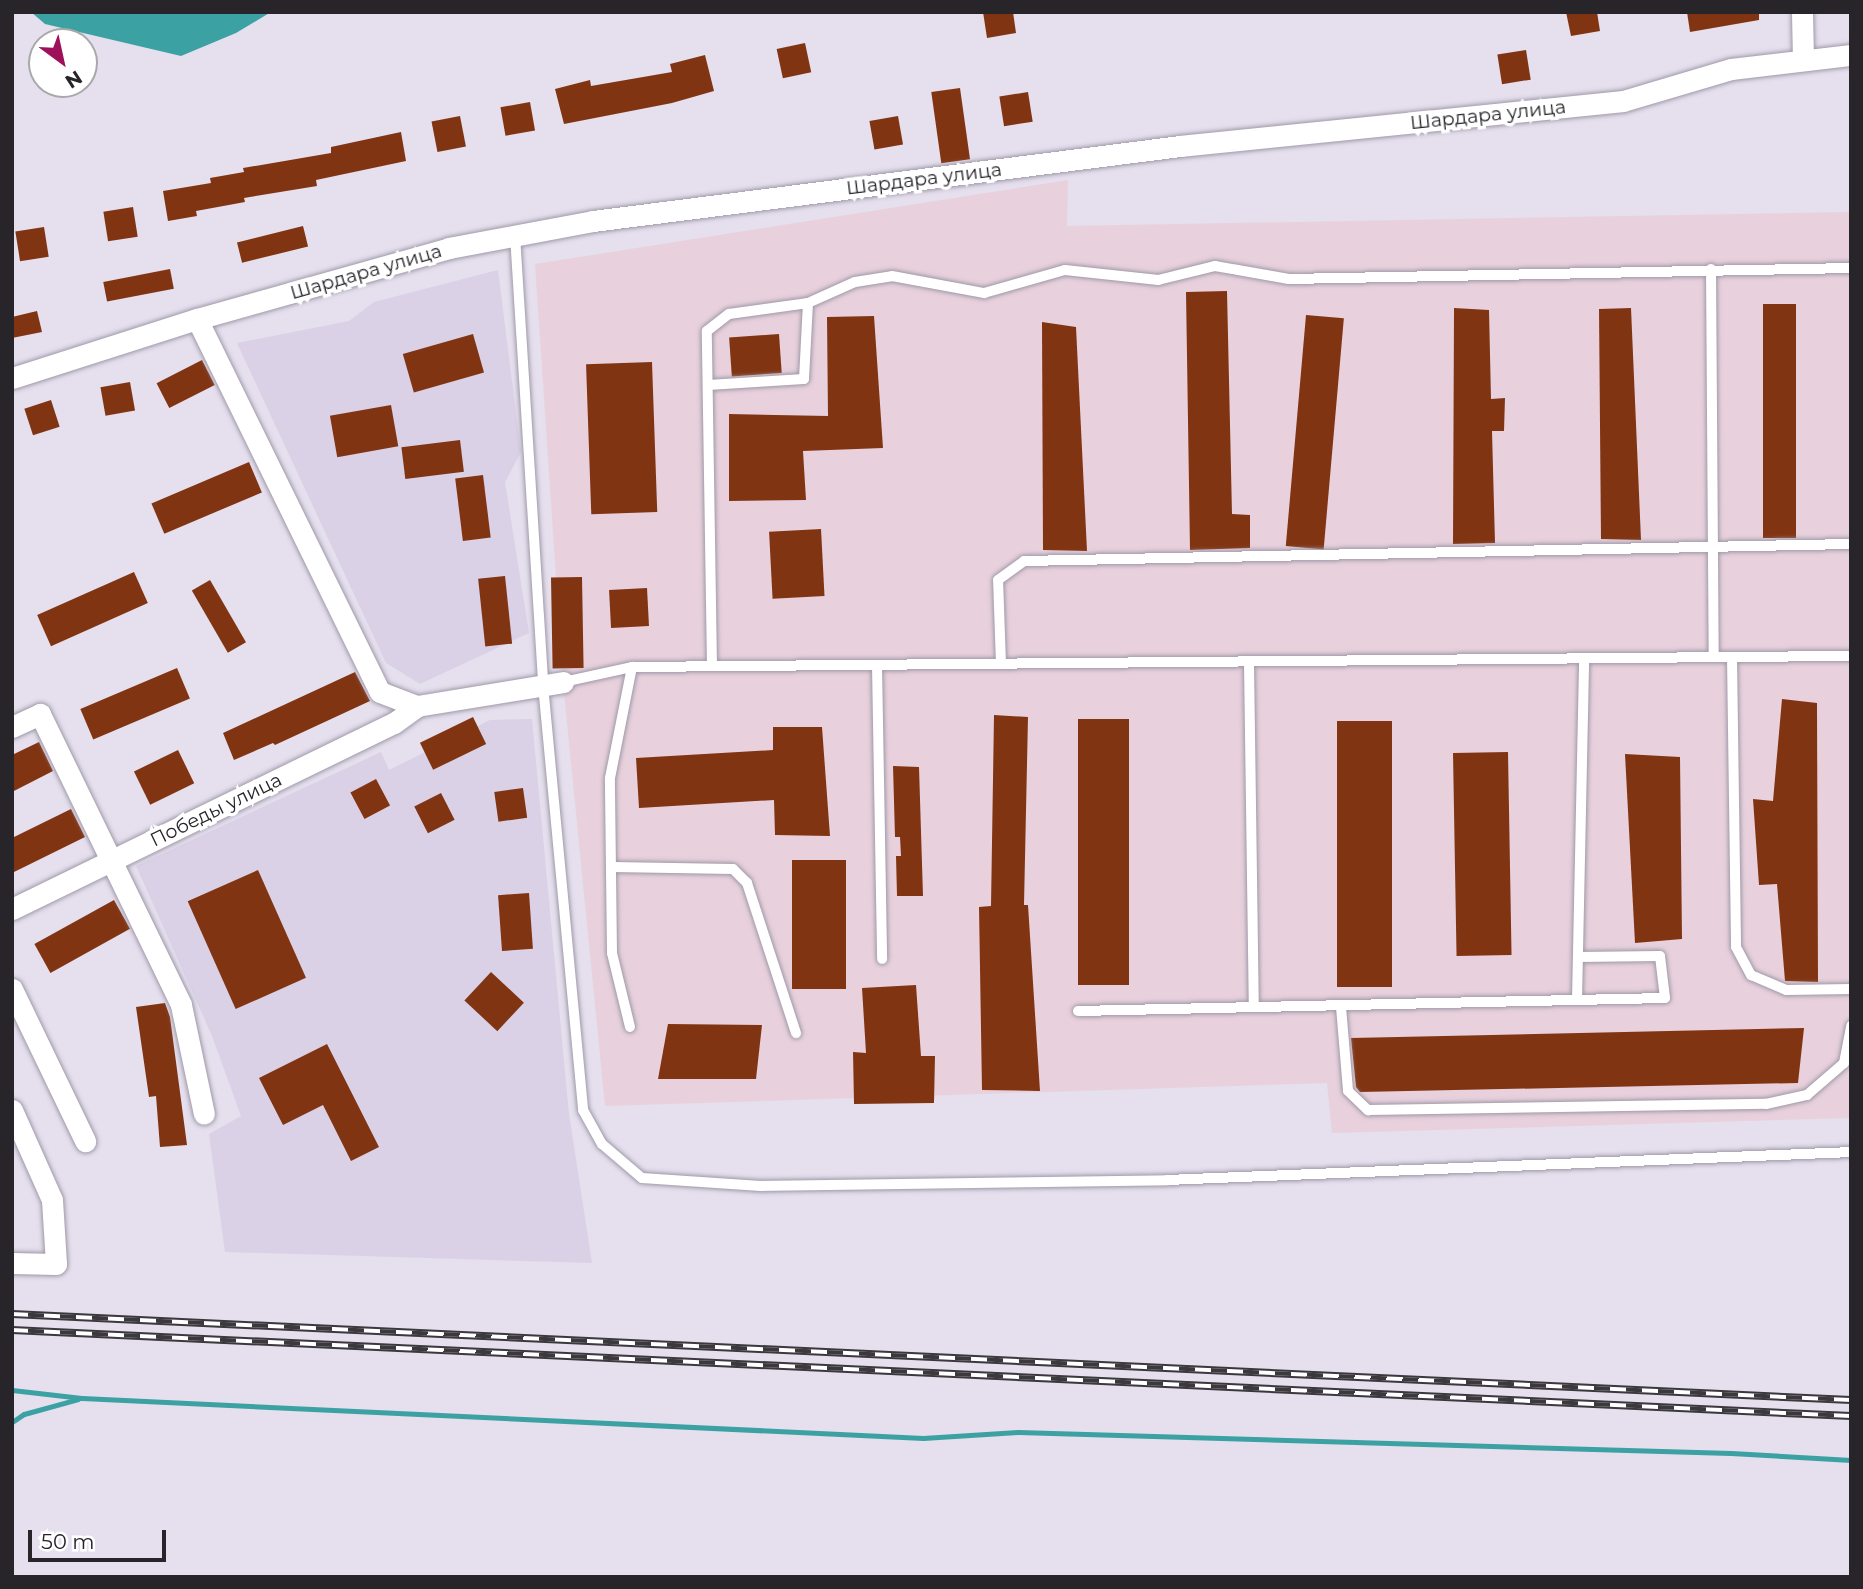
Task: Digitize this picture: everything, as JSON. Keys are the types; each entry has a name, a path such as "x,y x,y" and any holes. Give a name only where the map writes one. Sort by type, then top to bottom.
{"street":[{"path":"1802,12 1803,60"},
{"name":"Шардара улица","path":"12,378 197,319 449,248 593,221 1180,146 1623,101 1731,69 1851,55"},
{"path":"197,319 380,692 416,706 553,683"},
{"name":"Победы улица","path":"12,909 394,723 416,706"},
{"path":"12,727 40,714 181,1005 204,1114"},
{"path":"15,1002 85,1141"},
{"path":"12,1110 52,1200 56,1264 12,1263"}],"lane":[{"path":"515,235 553,683 583,1110 602,1143 642,1178 761,1186 1154,1180 1851,1152"},
{"path":"712,666 707,331 729,314 808,303 855,282 892,276 984,292 1065,270 1158,280 1215,266 1289,279 1851,268"},
{"path":"1711,270 1714,657"},
{"path":"708,385 804,379 808,303"},
{"path":"1000,664 998,580 1024,561 1851,544"},
{"path":"553,683 632,667 1851,656"},
{"path":"1732,657 1735,947 1751,975 1786,990 1851,989"},
{"path":"1577,1000 1584,659"},
{"path":"1249,662 1254,1005"},
{"path":"877,665 882,959"},
{"path":"630,1027 612,953 610,778 632,667"},
{"path":"612,867 733,869 747,883 796,1032"},
{"path":"1078,1011 1254,1005 1341,1007 1665,998 1660,956 1578,957"},
{"path":"1341,1007 1348,1091 1368,1110 1766,1104 1807,1096 1844,1063 1851,1026"}],"shaded area":[{"path":"31,12 271,12 236,33 181,56 98,36 98,28 62,28 45,24"},
{"path":"1068,180 1067,226 1851,212 1851,1118 1332,1133 1327,1083 605,1106 563,682 535,264"},
{"path":"498,270 521,452 505,482 529,633 420,684 386,663 237,343 349,321 374,302"},
{"path":"532,719 569,1114 592,1263 225,1252 209,1134 241,1116 212,1036 136,866 381,752 389,770 490,720"}],"building":[{"path":"983,12 1013,12 1016,33 987,38"},
{"path":"1566,12 1597,12 1600,31 1571,36"},
{"path":"1687,12 1759,12 1759,20 1690,32"},
{"path":"805,43 811,72 783,78 777,49"},
{"path":"1526,50 1531,80 1502,84 1497,55"},
{"path":"705,55 714,91 672,103 564,124 555,89 590,80 591,86 672,72 670,64"},
{"path":"960,88 970,159 941,163 931,92"},
{"path":"1028,92 1033,122 1004,126 999,97"},
{"path":"530,102 535,131 505,136 500,107"},
{"path":"460,116 466,146 437,152 432,122"},
{"path":"898,116 903,145 874,150 869,121"},
{"path":"401,132 406,161 316,180 317,186 244,198 245,202 196,211 197,216 168,221 163,191 211,183 210,178 244,172 243,168 331,153 331,147"},
{"path":"133,207 138,237 108,241 103,212"},
{"path":"303,226 308,246 242,263 237,242"},
{"path":"44,227 49,257 20,261 15,232"},
{"path":"170,269 174,289 107,302 103,282"},
{"path":"1227,291 1232,514 1250,515 1250,548 1190,550 1186,292"},
{"path":"1763,304 1796,304 1796,538 1763,538"},
{"path":"1454,308 1489,310 1491,399 1505,398 1504,431 1492,431 1495,543 1453,544"},
{"path":"1631,308 1641,540 1601,539 1599,309"},
{"path":"37,311 42,332 12,338 12,317"},
{"path":"1306,315 1344,318 1324,549 1286,546"},
{"path":"874,316 883,448 803,451 806,500 729,501 729,414 828,416 827,317"},
{"path":"1042,322 1076,327 1087,551 1043,550"},
{"path":"473,334 484,372 414,393 403,354"},
{"path":"779,334 782,373 732,376 729,337"},
{"path":"202,360 215,385 169,408 157,383"},
{"path":"652,362 657,512 591,514 586,364"},
{"path":"130,382 135,411 105,416 100,387"},
{"path":"51,400 60,427 33,435 24,409"},
{"path":"391,405 398,446 337,457 330,416"},
{"path":"460,440 464,472 405,479 401,447"},
{"path":"249,462 262,492 164,534 151,503"},
{"path":"483,475 491,538 463,541 455,478"},
{"path":"821,529 825,596 773,599 769,532"},
{"path":"134,572 148,603 51,646 37,615"},
{"path":"505,576 512,644 485,646 478,579"},
{"path":"582,577 584,668 553,669 551,578"},
{"path":"210,580 246,642 228,653 192,590"},
{"path":"647,588 649,626 611,628 609,590"},
{"path":"177,668 190,698 93,739 80,709"},
{"path":"355,672 370,701 275,745 273,743 234,760 223,733"},
{"path":"1782,699 1817,703 1818,982 1785,981 1777,884 1759,885 1753,799 1773,801"},
{"path":"994,715 1028,717 1024,905 1028,905 1040,1091 982,1090 979,907 991,906"},
{"path":"473,717 486,744 433,770 420,743"},
{"path":"1078,719 1129,719 1129,985 1078,985"},
{"path":"1337,721 1392,721 1392,987 1337,987"},
{"path":"773,727 822,727 830,836 775,835 774,800 639,808 636,758 773,750"},
{"path":"39,742 53,771 12,792 12,755"},
{"path":"178,750 194,783 150,805 134,771"},
{"path":"1508,752 1512,955 1457,956 1453,753"},
{"path":"1625,754 1680,757 1682,939 1635,943"},
{"path":"893,766 919,767 923,896 897,896 896,856 901,856 900,837 895,837"},
{"path":"376,779 390,805 364,819 350,793"},
{"path":"523,788 527,818 498,822 494,792"},
{"path":"441,793 455,820 428,833 414,807"},
{"path":"71,809 85,837 12,873 12,838"},
{"path":"792,860 846,860 846,989 792,989"},
{"path":"258,870 306,978 236,1009 188,901"},
{"path":"529,893 533,949 502,951 498,895"},
{"path":"114,900 130,929 50,973 34,944"},
{"path":"491,972 524,1003 497,1031 464,1001"},
{"path":"916,985 921,1056 935,1056 934,1103 854,1104 853,1052 866,1053 862,988"},
{"path":"165,1003 170,1017 187,1145 160,1147 156,1096 149,1097 136,1007"},
{"path":"668,1024 762,1025 756,1079 658,1079"},
{"path":"1804,1028 1798,1083 1360,1092 1356,1087 1351,1038"},
{"path":"327,1044 379,1147 351,1161 323,1105 283,1125 259,1078"}],"waterway":[{"path":"12,1390 82,1398 923,1438 1018,1432 1731,1453 1851,1460"},
{"path":"12,1422 24,1414 78,1399"}],"railway":[{"path":"12,1314 1851,1400"},
{"path":"12,1330 1851,1416"}]}
